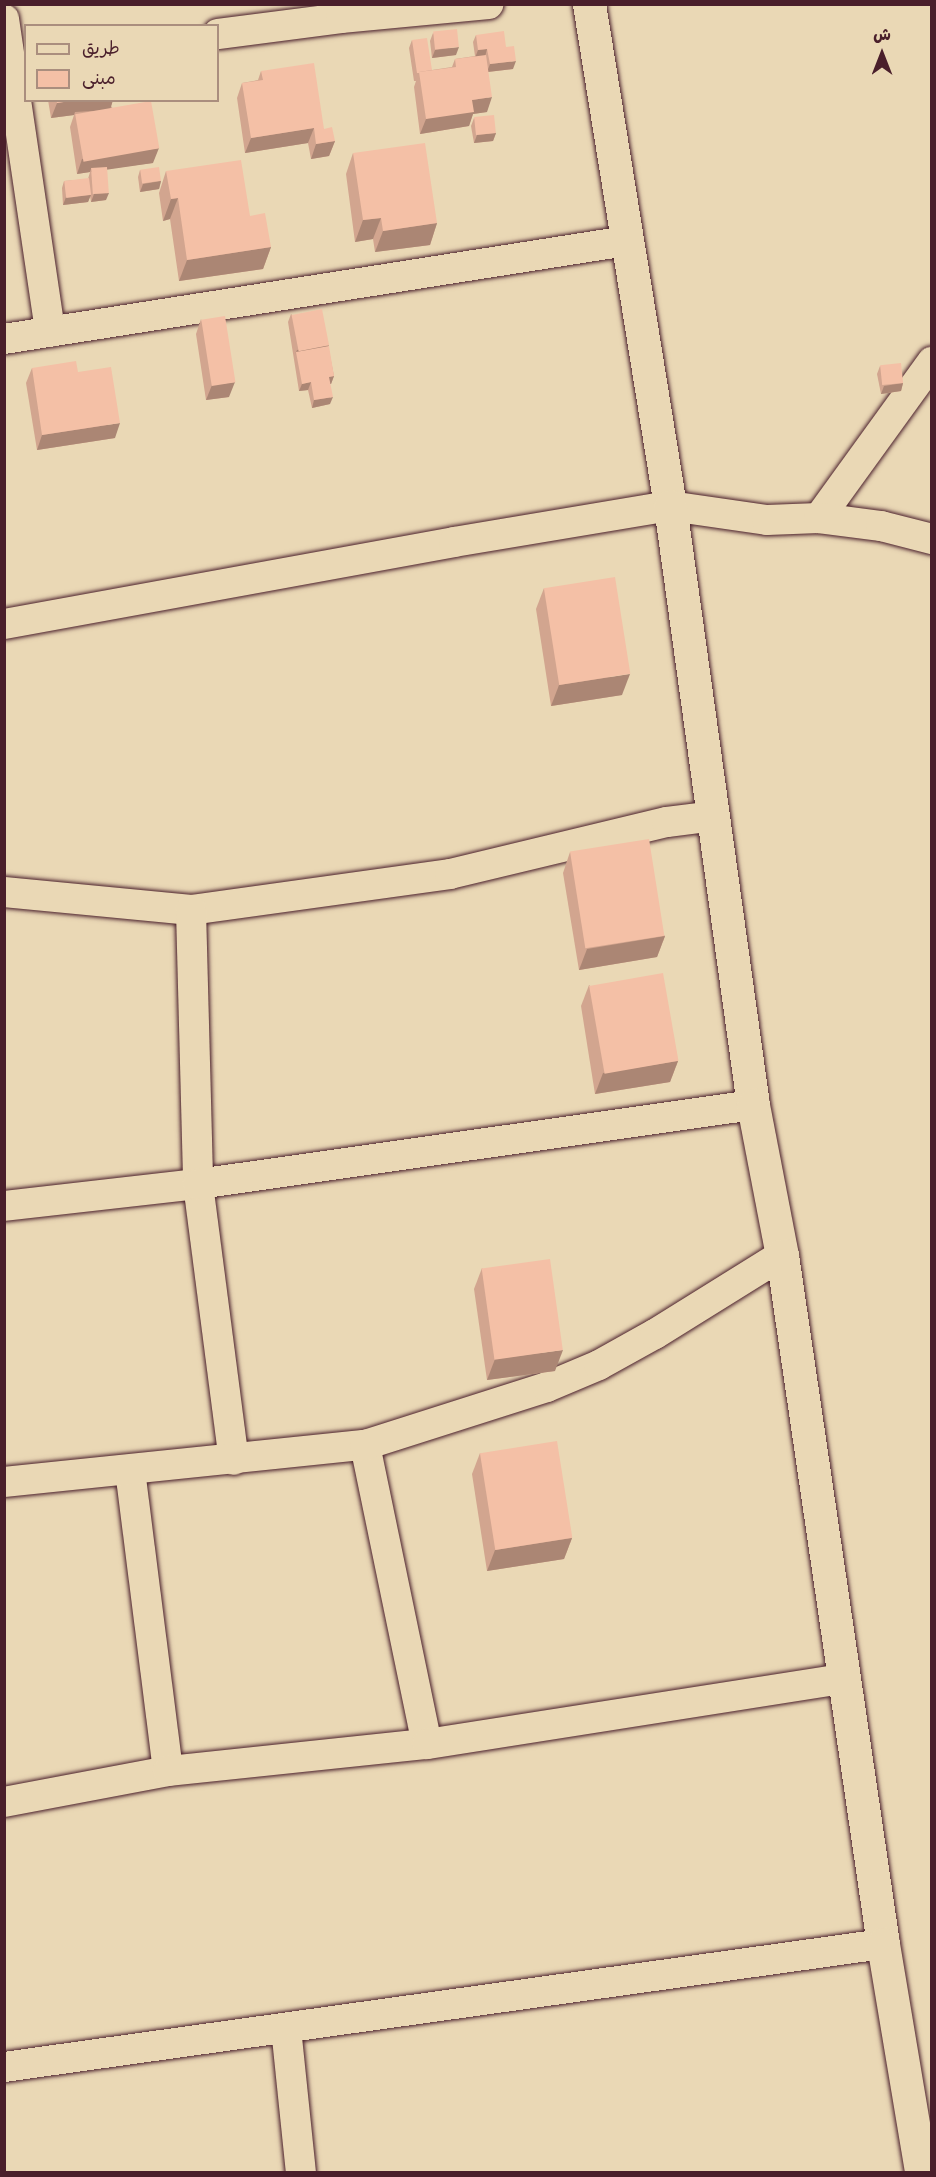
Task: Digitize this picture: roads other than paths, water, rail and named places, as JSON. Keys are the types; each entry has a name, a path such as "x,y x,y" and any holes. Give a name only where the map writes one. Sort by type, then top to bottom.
{"street":[{"path":"219,34 340,18 488,4"},
{"path":"589,4 670,507 753,1105 782,1255 883,1944 921,2172"},
{"path":"4,18 14,62 50,332"},
{"path":"4,339 626,240"},
{"path":"819,518 932,362"},
{"path":"4,624 454,542 670,507 767,520 819,518 881,526 932,539"},
{"path":"4,892 191,910 450,874 667,822 714,816"},
{"path":"191,910 198,1184 234,1460"},
{"path":"4,1206 198,1184 753,1105"},
{"path":"4,1482 365,1445 547,1387 599,1365 655,1334 782,1255"},
{"path":"365,1445 427,1744"},
{"path":"130,1470 168,1771"},
{"path":"4,1802 168,1771 427,1744 843,1679"},
{"path":"4,2067 883,1944"},
{"path":"285,2028 301,2172"}]}
